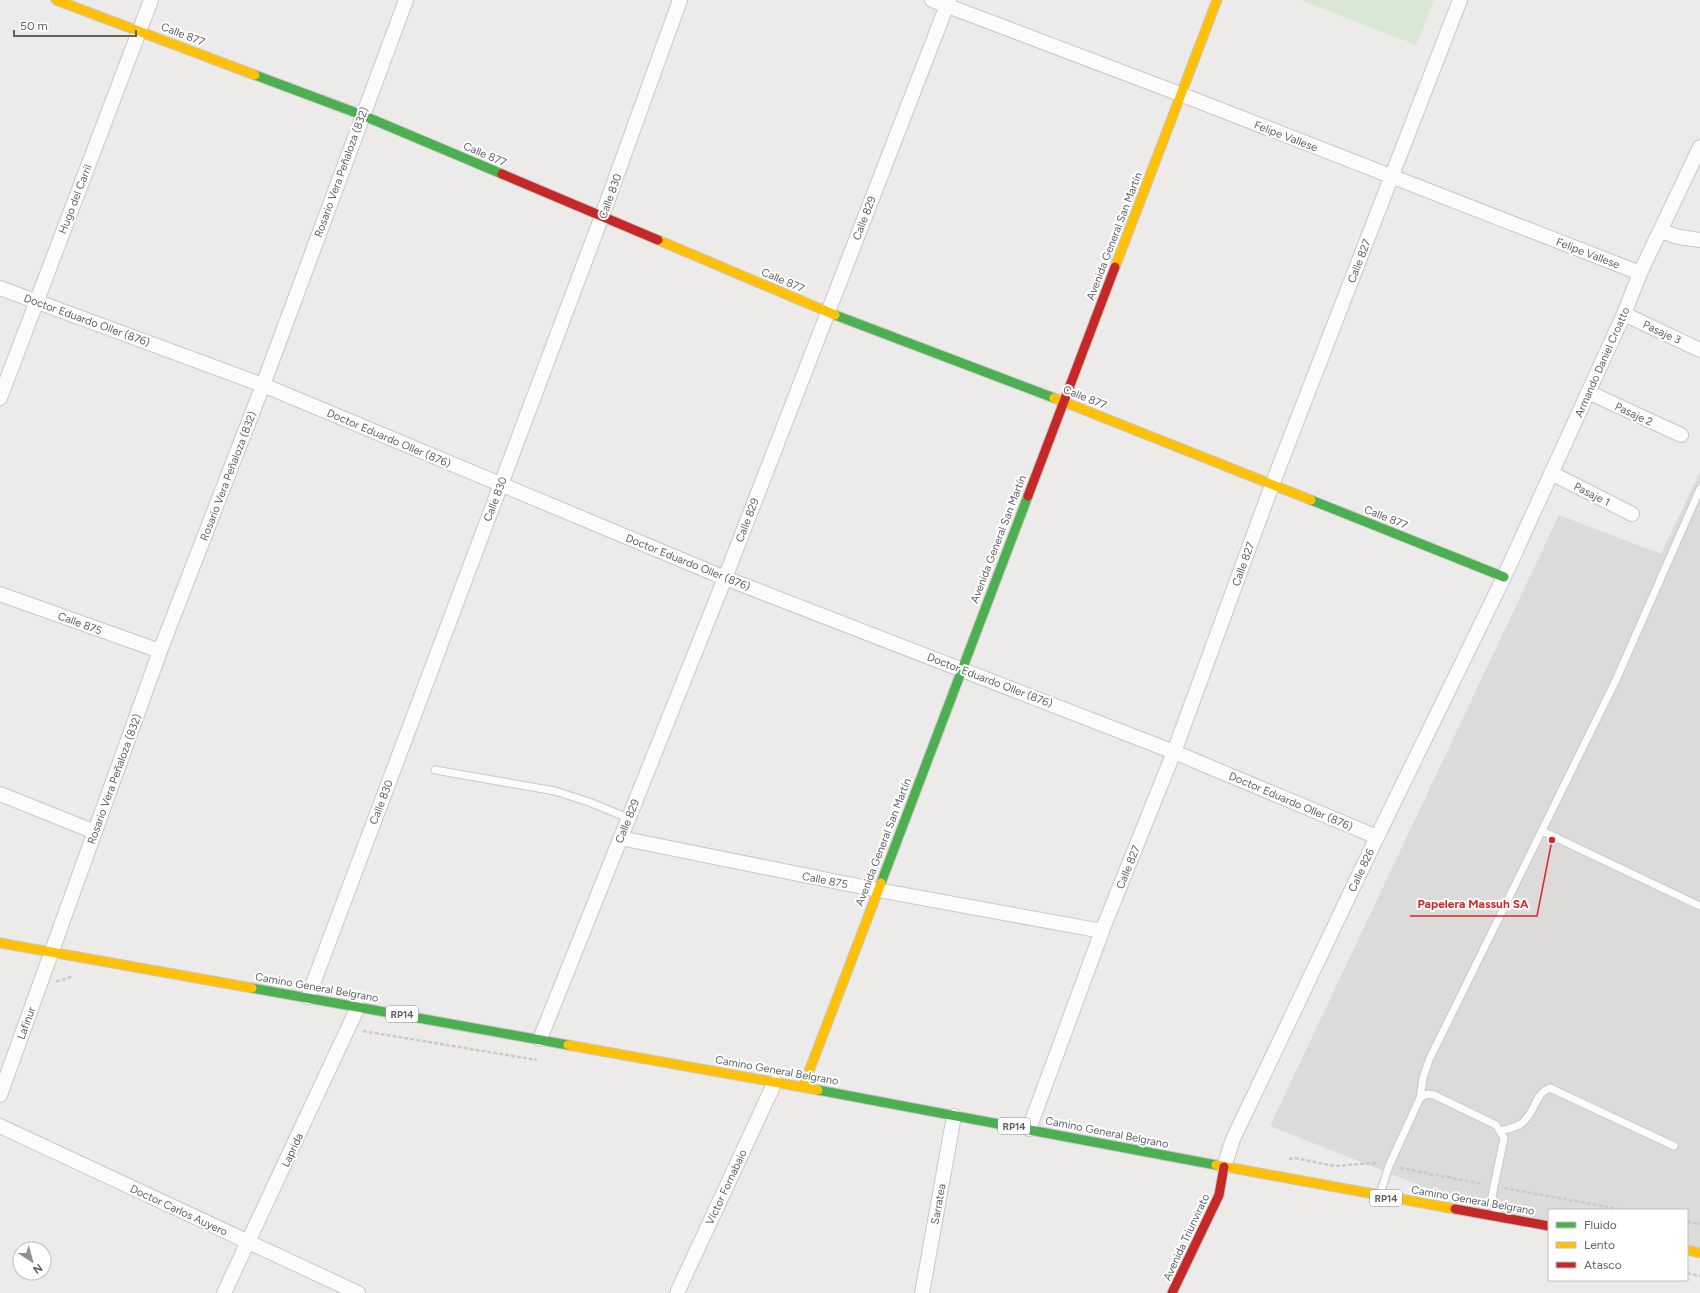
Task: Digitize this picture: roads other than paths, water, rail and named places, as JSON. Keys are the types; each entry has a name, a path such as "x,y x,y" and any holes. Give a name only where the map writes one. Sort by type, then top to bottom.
{"main road":[{"name":"Calle 877","path":"56,0 140,30 362,115 827,312 1064,402 1504,577"},
{"name":"Avenida General San Martín","path":"803,1087 1217,0"},
{"name":"Camino General Belgrano","path":"0,943 776,1082 1224,1167 1548,1226"},
{"name":"Avenida Triunvirato","path":"1172,1293 1219,1195 1224,1167"},
{"path":"1688,1250 1700,1253"}],"street":[{"name":"Hugo del Carril","path":"0,398 151,0"},
{"name":"Rosario Vera Peñaloza (832)","path":"51,952 160,651 263,385 362,115 406,0"},
{"name":"Calle 830","path":"308,997 602,216 680,0"},
{"name":"Felipe Vallese","path":"932,0 948,3 1640,273"},
{"name":"Calle 827","path":"1030,1129 1102,931 1174,752 1272,485 1460,0"},
{"name":"Calle 829","path":"540,1039 725,578 948,3"},
{"name":"Armando Daniel Croatto","path":"1504,577 1624,314 1640,273 1700,147"},
{"path":"1660,231 1679,237 1700,240"},
{"name":"Doctor Eduardo Oller (876)","path":"0,288 263,385 725,578 1174,752 1377,837"},
{"name":"Pasaje 3","path":"1624,314 1700,350"},
{"name":"Pasaje 2","path":"1588,392 1681,435"},
{"name":"Pasaje 1","path":"1552,473 1632,514"},
{"name":"Calle 826","path":"1224,1167 1234,1139 1377,837 1504,577"},
{"name":"Calle 875","path":"0,594 160,651"},
{"path":"0,794 95,832"},
{"name":"Calle 875","path":"620,838 878,890 1102,931"},
{"name":"Lafinur","path":"0,1095 51,952"},
{"name":"Laprida","path":"224,1293 249,1243 358,1007"},
{"name":"Víctor Fornabaio","path":"677,1293 776,1082"},
{"name":"Sarratea","path":"922,1293 954,1116"},
{"name":"Doctor Carlos Auyero","path":"0,1126 358,1293"}],"lane":[{"path":"1380,1196 1389,1166 1420,1098 1423,1078 1429,1060 1616,680 1700,488"},
{"path":"435,770 555,791 589,802 628,818"},
{"path":"1542,831 1700,906"},
{"path":"1501,1131 1518,1126 1526,1119 1543,1090 1550,1088 1674,1146"},
{"path":"1420,1098 1427,1094 1434,1095 1496,1125 1501,1131 1504,1138 1492,1196 1497,1216"}],"place":[{"name":"Papelera Massuh SA","path":"1552,840"}]}
